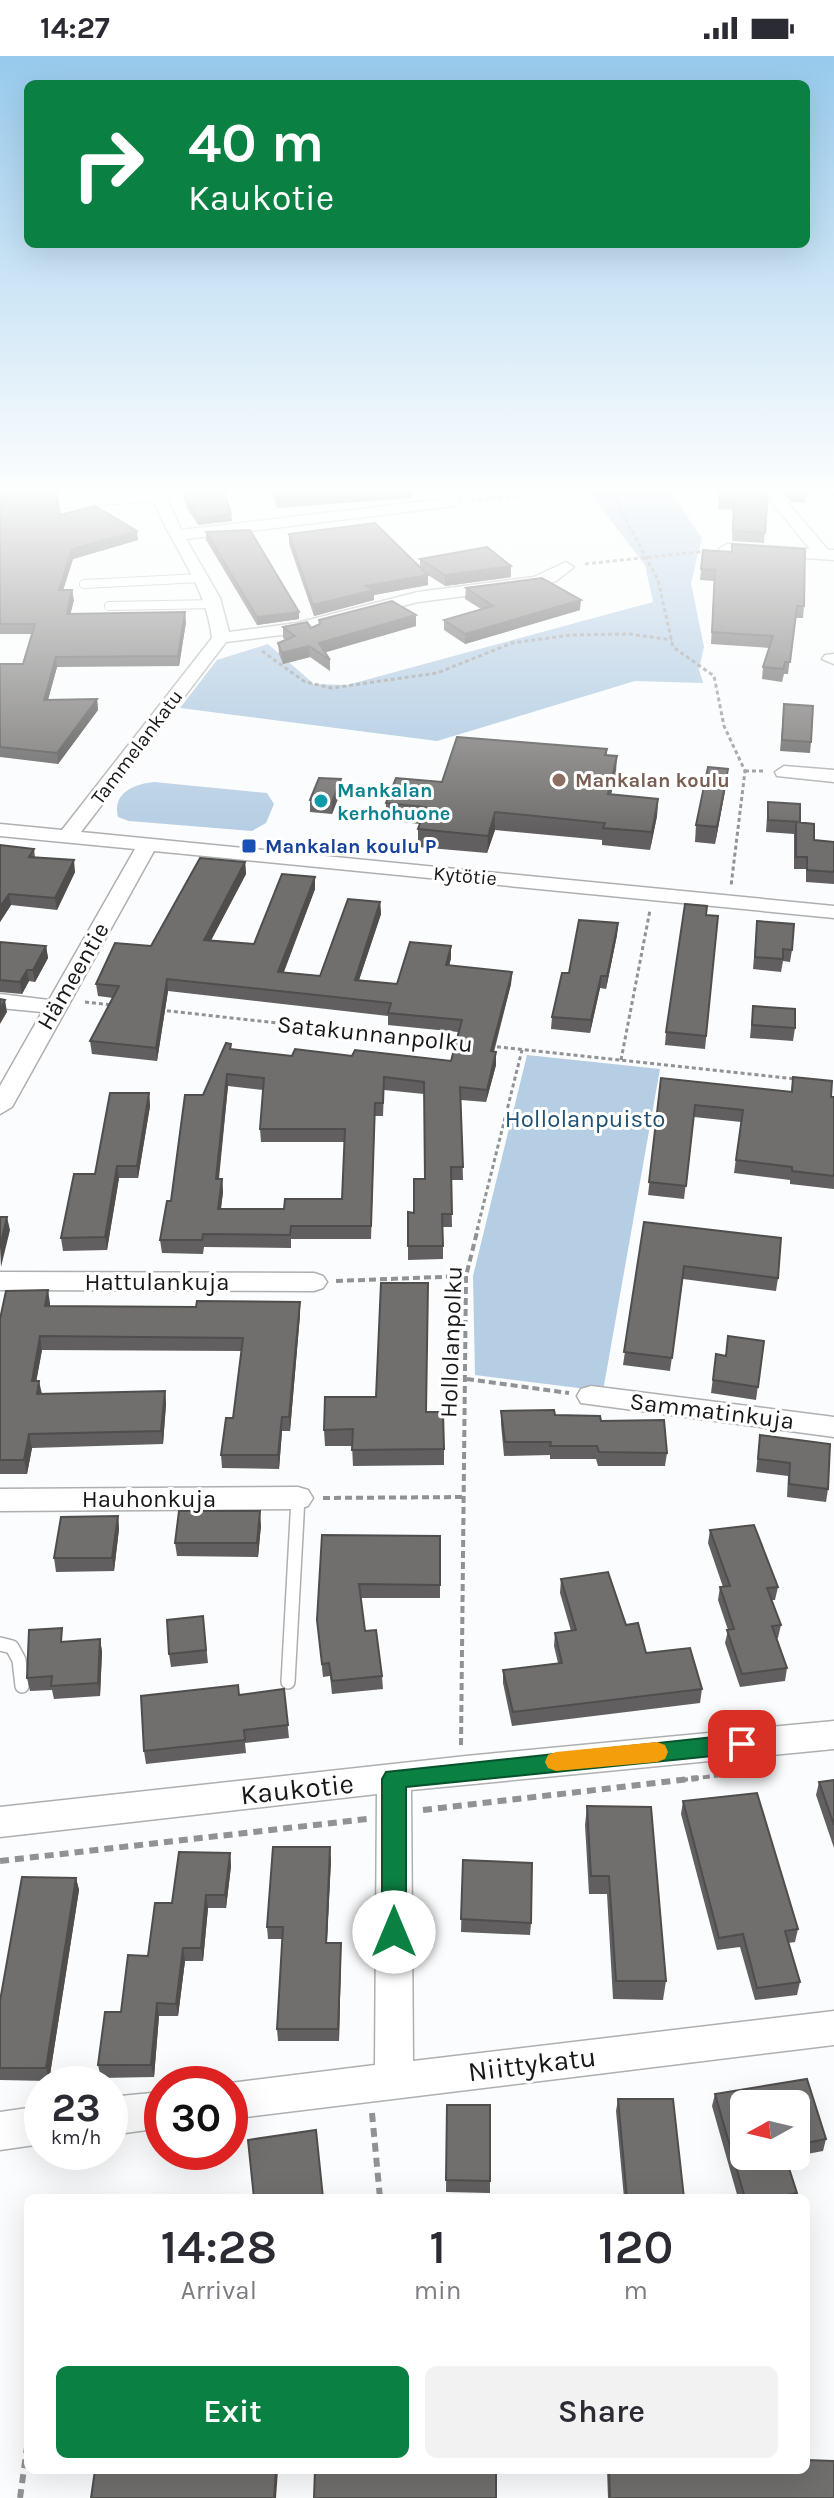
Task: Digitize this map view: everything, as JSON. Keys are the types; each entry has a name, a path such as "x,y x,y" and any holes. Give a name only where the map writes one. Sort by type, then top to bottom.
{"street":[{"path":"217,604 224,638 297,628 399,602"},
{"name":"Tammelankatu","path":"68,836 224,638"},
{"path":"784,772 834,776"},
{"name":"Kytötie","path":"0,830 834,912"},
{"name":"Hämeentie","path":"0,1107 147,846"},
{"path":"0,1001 58,1003"},
{"name":"Hattulankuja","path":"0,1281 314,1282"},
{"name":"Sammatinkuja","path":"591,1396 834,1427"},
{"name":"Hauhonkuja","path":"0,1500 298,1498"},
{"name":"Kaukotie","path":"0,1822 466,1770 834,1735"},
{"path":"381,2082 394,1779"},
{"name":"Niittykatu","path":"248,2099 834,2028"},
{"path":"0,2131 24,2128"}],"lane":[{"path":"109,606 217,604"},
{"path":"288,1682 298,1498"},
{"path":"0,1644 12,1647 19,1660 22,1686"}],"path":[{"path":"667,602 673,647 714,676 724,726 745,771 731,886"},
{"path":"224,638 269,654 305,682 332,688 437,673 512,643 570,635 630,634 672,640"},
{"path":"621,1060 653,894"},
{"path":"58,1003 122,1006"},
{"name":"Satakunnanpolku","path":"152,1009 460,1043"},
{"name":"Satakunnanpolku","path":"475,1045 804,1080"},
{"name":"Hollolanpolku","path":"473,1803 461,1745 466,1276 522,1050"},
{"path":"314,1282 466,1276"},
{"path":"467,1379 591,1396"},
{"path":"298,1498 464,1497"},
{"path":"380,2194 381,2082"},
{"path":"20,2498 24,2469"}],"green space":[{"path":"154,782 267,793 274,804 266,823 252,831 129,821 118,817 118,802 126,791"},
{"name":"Hollolanpuisto","path":"527,1055 660,1069 603,1391 475,1375 473,1276"}],"shaded area":[{"path":"653,602 695,602 704,647 699,669 703,683 635,681 437,741 180,708 217,660 268,644 314,684 347,685"}],"building":[{"path":"0,602 70,602 67,614 185,612 178,656 56,657 44,700 97,699 57,753 0,747 0,664 23,664 35,624 0,624"},
{"path":"248,602 293,602 299,612 257,617"},
{"path":"388,602 416,615 319,643 330,660 309,646 282,653 278,643 295,636 283,627 307,622 311,628 320,624 319,620"},
{"path":"487,602 574,602 465,634 444,620 493,606"},
{"path":"713,602 804,602 804,606 797,606 790,662 785,662 783,669 763,667 773,636 712,632"},
{"path":"784,704 813,706 811,742 782,740"},
{"path":"457,737 607,749 605,755 617,756 608,794 658,799 652,832 603,828 605,823 495,812 488,836 418,829 426,807 386,803 396,778 442,782"},
{"path":"708,767 728,769 717,827 696,825"},
{"path":"319,778 341,779 332,802 310,800"},
{"path":"768,802 800,804 800,822 768,820"},
{"path":"796,822 814,824 814,840 834,842 834,872 807,870 807,857 796,857"},
{"path":"0,845 34,849 29,857 74,860 55,898 9,894 0,907"},
{"path":"200,858 245,862 204,940 254,944 282,874 315,877 278,972 320,976 348,899 380,902 355,980 397,984 410,942 451,946 446,965 512,972 491,1051 496,1052 487,1090 460,1087 463,1167 451,1167 452,1214 442,1214 443,1246 408,1246 408,1212 414,1213 414,1179 425,1179 424,1082 384,1077 383,1103 375,1103 371,1226 291,1226 290,1235 203,1234 202,1240 160,1240 167,1201 171,1201 185,1095 203,1095 226,1043 231,1044 230,1049 292,1056 295,1049 352,1056 355,1050 451,1061 462,1020 388,1013 391,1003 167,979 156,1048 90,1041 119,986 96,984 115,943 151,946","holes":["227,1074 264,1078 260,1129 345,1129 342,1199 285,1199 284,1209 218,1209 222,1179 216,1179"]},
{"path":"685,904 707,906 706,915 718,916 706,1036 666,1032"},
{"path":"579,920 618,923 607,976 601,976 591,1020 552,1017 562,973 569,973"},
{"path":"757,921 794,924 792,950 783,949 783,959 755,957"},
{"path":"0,942 46,946 33,970 27,970 20,982 0,980"},
{"path":"753,1006 795,1009 795,1028 752,1025"},
{"path":"793,1077 832,1081 834,1176 736,1160 743,1110 695,1105 686,1186 649,1182 661,1078 792,1092"},
{"path":"110,1093 149,1093 137,1166 117,1166 105,1237 61,1238 74,1174 95,1174"},
{"path":"0,1217 7,1217 0,1247"},
{"path":"644,1222 781,1238 778,1278 684,1266 672,1358 624,1352"},
{"path":"381,1283 428,1283 426,1412 443,1412 444,1449 352,1450 353,1429 324,1430 325,1397 376,1397"},
{"path":"48,1290 45,1306 196,1307 197,1301 300,1302 289,1417 282,1417 278,1455 221,1455 226,1418 233,1418 243,1338 40,1336 32,1381 39,1381 37,1394 165,1391 161,1431 29,1434 24,1460 0,1460 0,1319 6,1291"},
{"path":"728,1336 764,1341 758,1387 713,1380 716,1354 726,1356"},
{"path":"554,1410 555,1415 600,1416 601,1421 664,1420 667,1453 599,1452 597,1446 505,1442 501,1411"},
{"path":"760,1435 830,1444 828,1489 789,1484 790,1463 758,1459"},
{"path":"179,1511 260,1511 257,1543 175,1543"},
{"path":"118,1516 112,1558 54,1558 61,1517"},
{"path":"754,1525 778,1587 767,1588 781,1625 772,1626 787,1668 742,1674 727,1630 734,1629 720,1587 730,1586 710,1530"},
{"path":"322,1535 440,1536 440,1585 359,1584 365,1631 376,1630 382,1676 332,1681 329,1663 322,1664 317,1620"},
{"path":"608,1572 626,1625 638,1623 646,1653 690,1648 702,1689 513,1712 503,1670 562,1663 555,1633 576,1630 561,1579"},
{"path":"203,1616 206,1650 169,1654 167,1620"},
{"path":"62,1628 61,1642 100,1639 98,1683 51,1686 52,1676 27,1678 29,1630"},
{"path":"238,1685 239,1695 284,1689 288,1725 244,1730 245,1740 144,1751 141,1696"},
{"path":"834,1780 834,1825 819,1782"},
{"path":"757,1793 798,1929 785,1931 800,1982 757,1988 743,1934 719,1938 683,1801"},
{"path":"587,1806 651,1807 666,1981 616,1981 609,1876 591,1876"},
{"path":"273,1847 330,1847 326,1943 341,1943 338,2029 277,2029 283,1927 267,1927"},
{"path":"179,1852 230,1853 225,1895 206,1895 201,1948 183,1948 176,2004 157,2003 151,2065 98,2065 105,2012 121,2012 128,1955 148,1956 155,1903 172,1903"},
{"path":"463,1860 532,1863 531,1923 461,1919"},
{"path":"22,1877 76,1878 46,2066 0,2068 0,2001"},
{"path":"807,2079 826,2139 810,2142 810,2090 740,2090"},
{"path":"730,2092 730,2146 715,2094"},
{"path":"618,2099 673,2099 684,2194 627,2194"},
{"path":"447,2105 490,2105 490,2181 446,2180"},
{"path":"316,2130 323,2194 254,2194 248,2140"},
{"path":"737,2170 790,2170 797,2193 792,2194 744,2194"},
{"path":"810,2460 834,2461 834,2498 610,2498 609,2474 810,2474"},
{"path":"94,2474 276,2474 274,2498 91,2498"},
{"path":"315,2474 496,2474 496,2498 314,2498"}],"slow traffic":[{"path":"556,1762 657,1752"}],"place":[{"name":"Mankalan koulu","path":"559,780"},
{"name":"Mankalan kerhohuone","path":"321,801"},
{"name":"Mankalan koulu P","path":"249,846"}],"route":[{"path":"394,1932 394,1779 742,1744"}]}
